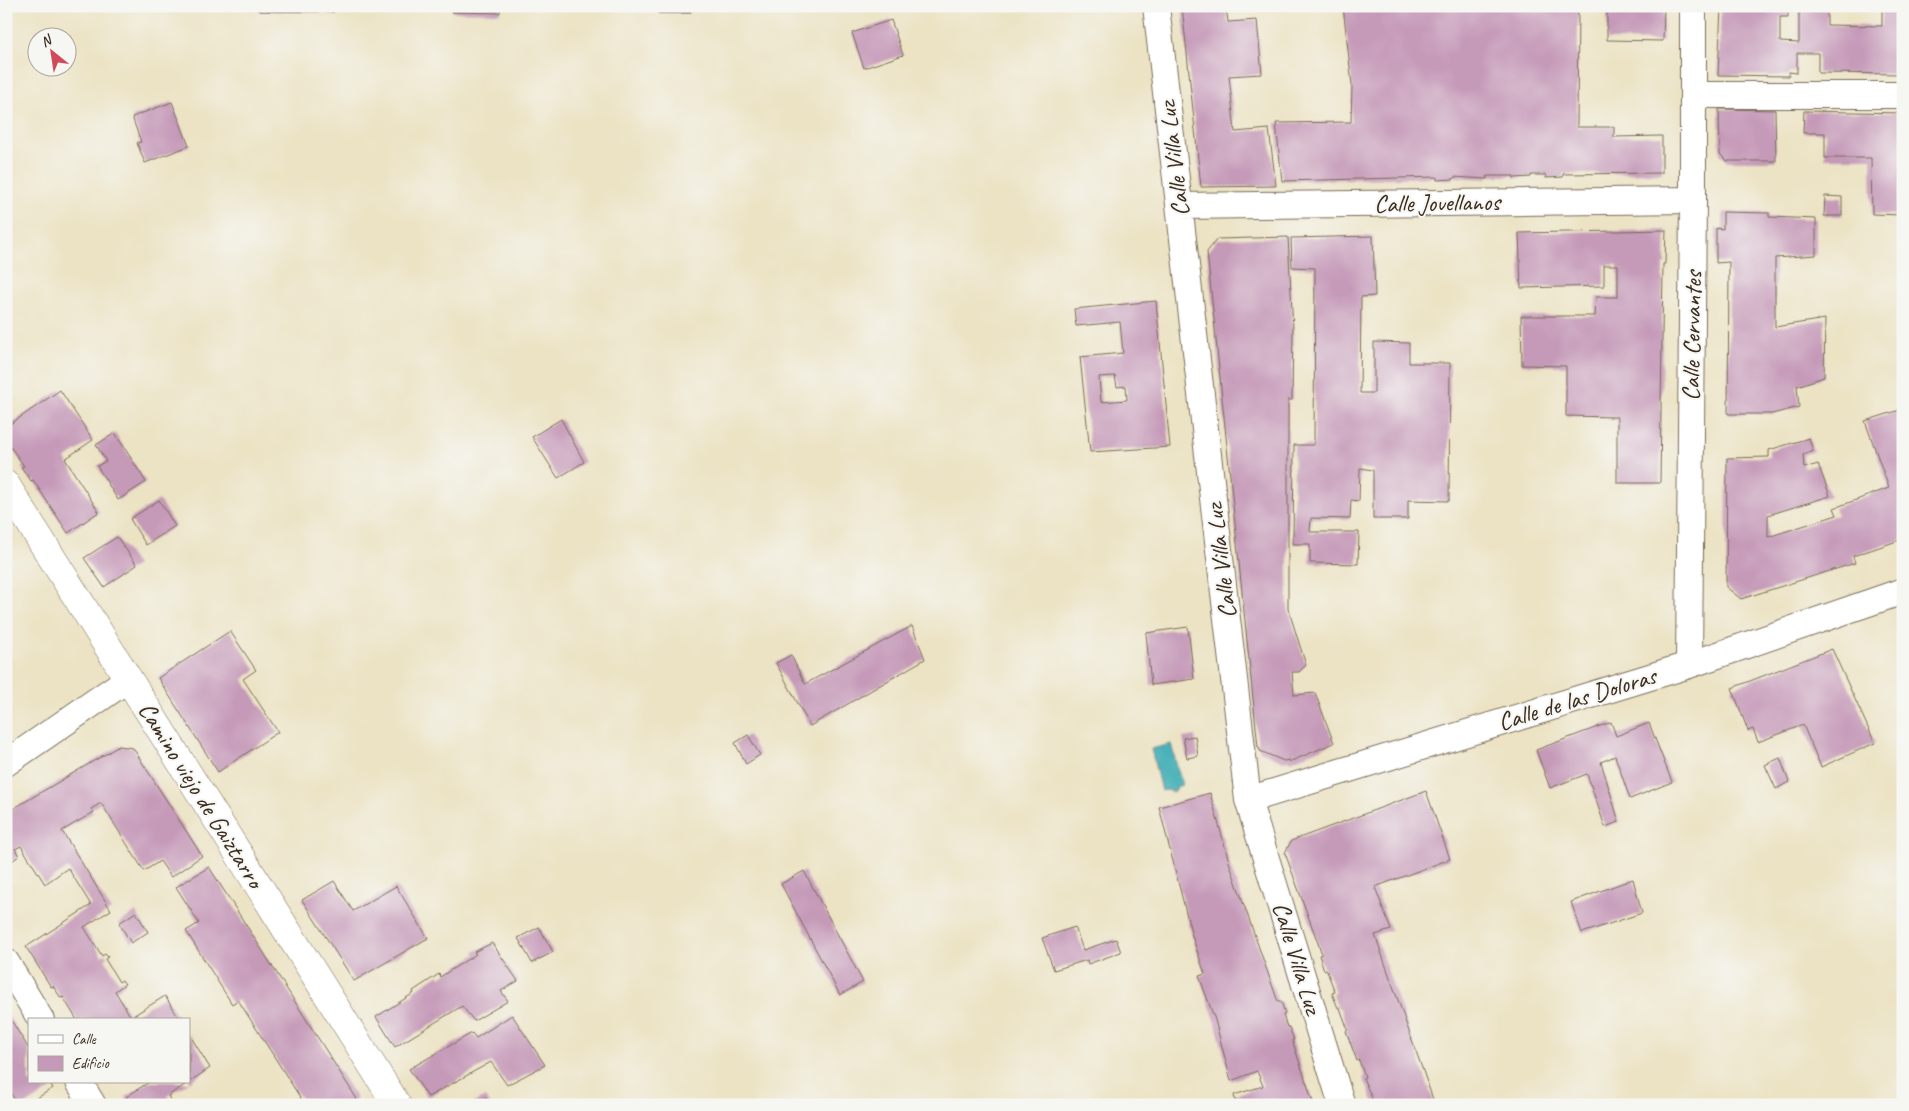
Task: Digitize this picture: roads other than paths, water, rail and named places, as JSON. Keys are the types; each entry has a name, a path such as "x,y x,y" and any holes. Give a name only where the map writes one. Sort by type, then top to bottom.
{"street":[{"name":"Calle Villa Luz","path":"1156,6 1248,800 1342,1105"},
{"name":"Calle Cervantes","path":"1689,665 1693,6"},
{"path":"1693,96 1903,95"},
{"name":"Calle Jovellanos","path":"1180,206 1693,200"},
{"name":"Camino viejo de Gaiztarro","path":"6,485 396,1105"},
{"name":"Calle de las Doloras","path":"1248,800 1689,665 1903,591"},
{"path":"6,763 128,679"},
{"path":"6,962 40,1018"},
{"path":"80,1084 93,1105"}],"water":[{"path":"1171,744 1182,785 1176,787 1176,790 1172,792 1167,790 1161,791 1151,749"}]}
